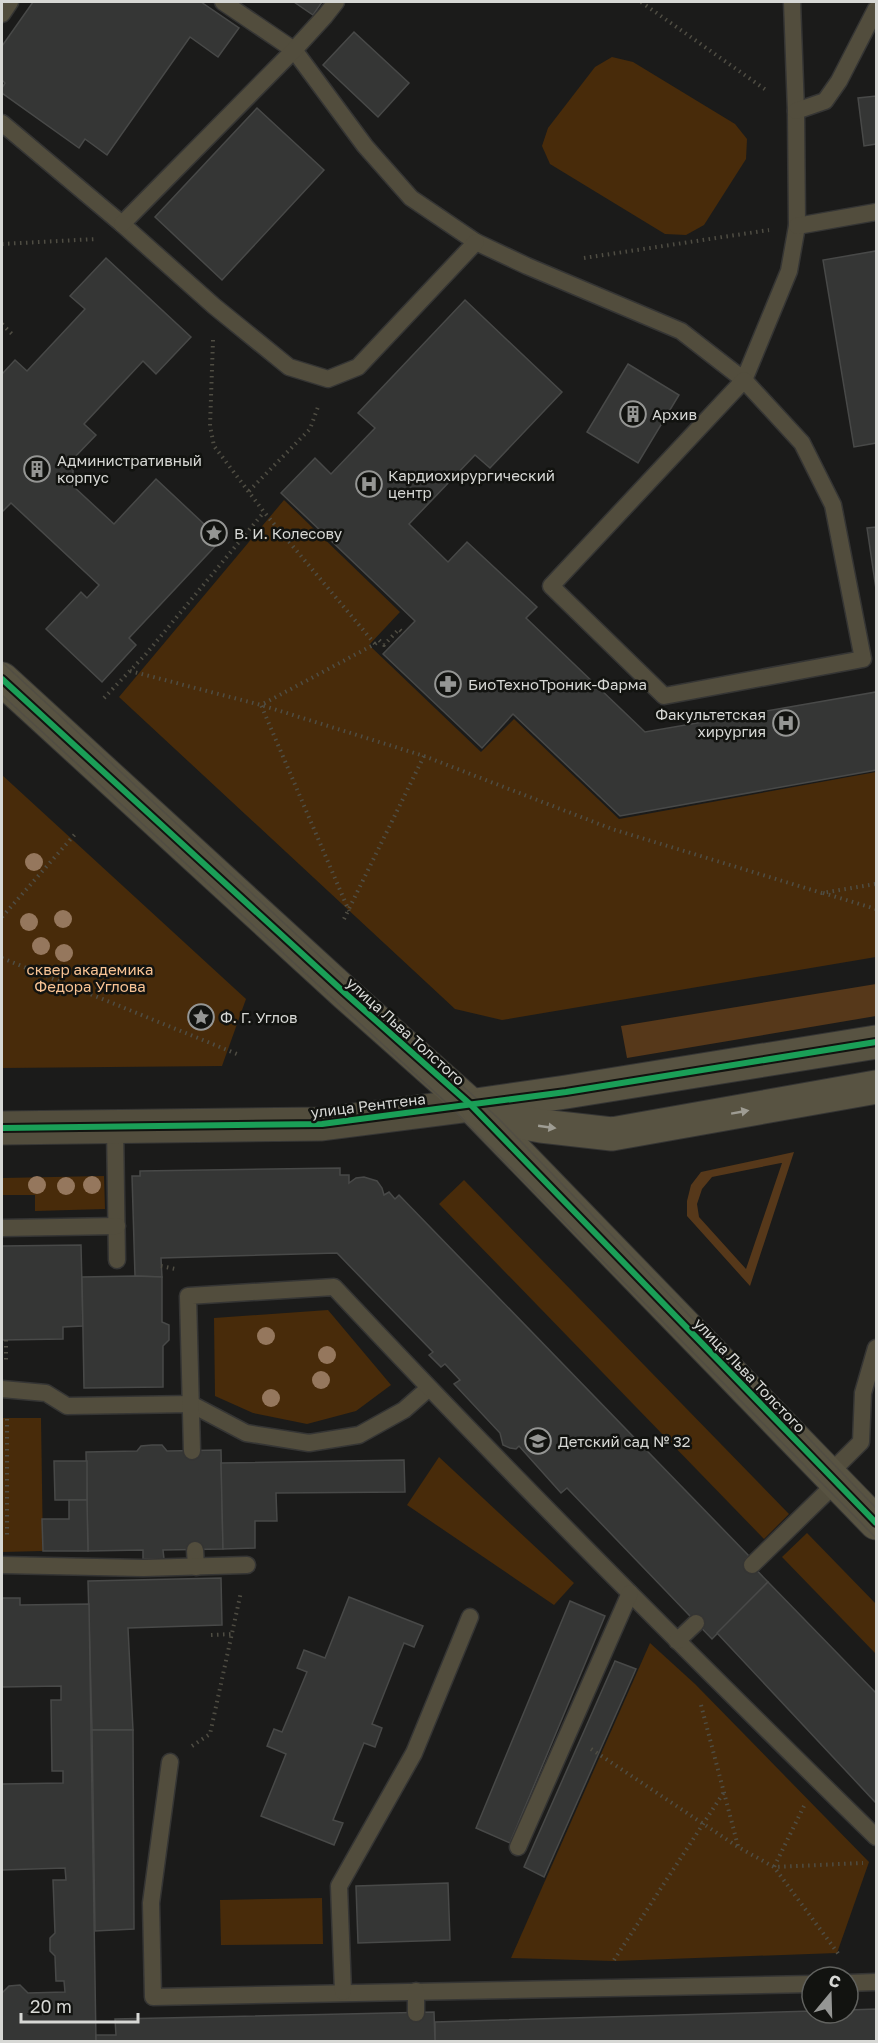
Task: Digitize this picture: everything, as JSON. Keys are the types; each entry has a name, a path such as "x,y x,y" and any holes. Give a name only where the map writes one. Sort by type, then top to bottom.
{"street":[{"name":"улица Льва Толстого","path":"2,679 346,994 471,1105 876,1523"},
{"name":"улица Рентгена","path":"2,1128 322,1124 566,1092 876,1042"},
{"path":"471,1105 498,1118 541,1126 612,1134 876,1087"}],"lane":[{"path":"2,14 10,2"},
{"path":"223,2 294,50 365,146 411,198 476,242 681,331 744,380 802,442 833,505 863,659 664,696 551,586 744,380 789,271 796,226 796,111 792,2"},
{"path":"122,224 294,50 336,2"},
{"path":"796,111 825,101 839,81 876,9"},
{"path":"2,123 122,224 214,306 289,367 328,379 358,367 476,242"},
{"path":"796,226 876,212"},
{"path":"115,1128 117,1260"},
{"path":"2,1228 117,1226"},
{"path":"192,1451 188,1296 334,1287 429,1388 681,1645 876,1837"},
{"path":"752,1565 833,1478 861,1442 863,1393 876,1348"},
{"path":"4,1389 46,1393 67,1406 191,1404 246,1433 309,1443 359,1435 404,1410 429,1388"},
{"path":"4,1565 143,1568 195,1558 247,1565"},
{"path":"518,1847 630,1593"},
{"path":"343,1992 339,1886 414,1753 470,1617"},
{"path":"681,1645 696,1623"},
{"path":"170,1762 151,1903 153,1997 800,1984"},
{"path":"860,1983 876,1982"},
{"path":"416,1991 416,2013"}],"path":[{"path":"641,2 796,111"},
{"path":"2,244 94,240 122,224"},
{"path":"527,266 796,226"},
{"path":"214,306 210,426 214,446 264,512 375,644"},
{"path":"2,324 14,336"},
{"path":"249,491 310,429 328,379"},
{"path":"104,698 264,512"},
{"path":"261,705 379,640 384,645 399,629 403,633"},
{"path":"129,671 261,705 424,756 612,829 876,909"},
{"path":"261,705 349,910"},
{"path":"344,919 424,756"},
{"path":"2,917 77,831"},
{"path":"822,893 876,884"},
{"path":"2,958 237,1054"},
{"path":"4,1565 6,1340"},
{"path":"170,1762 210,1734 247,1565"},
{"path":"211,1635 232,1634"},
{"path":"681,1645 738,1847"},
{"path":"568,1733 738,1847 774,1867 842,1965"},
{"path":"774,1867 817,1779"},
{"path":"592,1990 724,1792"},
{"path":"774,1867 869,1862"}],"green space":[{"path":"612,57 633,62 735,124 747,139 746,159 704,225 686,235 665,234 550,164 542,146 548,128 595,67"},
{"path":"284,500 400,612 369,645 481,752 514,719 619,819 876,772 876,957 502,1020 455,1009 119,697"},
{"name":"сквер академика Федора Углова","path":"2,775 246,999 222,1066 2,1068"},
{"path":"104,1176 105,1209 35,1211 35,1195 2,1195 2,1178"},
{"path":"464,1180 789,1514 764,1539 439,1204"},
{"path":"328,1310 391,1385 356,1411 307,1424 253,1413 215,1396 214,1318"},
{"path":"2,1418 41,1418 43,1551 2,1552"},
{"path":"439,1457 574,1583 554,1605 407,1505"},
{"path":"807,1533 876,1604 876,1654 782,1557"},
{"path":"650,1643 695,1684 869,1862 837,1953 614,1961 511,1958"},
{"path":"322,1898 323,1944 221,1945 220,1900"}],"shaded area":[{"path":"876,984 876,1016 627,1058 621,1026"},
{"path":"794,1152 750,1286 687,1216 687,1201 691,1185 701,1172","holes":["782,1163 746,1269 699,1217 697,1204 702,1189 712,1177"]}],"building":[{"path":"33,2 201,2 239,28 218,57 190,37 107,155 85,139 79,148 2,93 5,83 2,80 2,46"},
{"path":"294,2 322,2 313,15"},
{"path":"354,32 409,83 378,117 323,65"},
{"path":"876,96 876,144 864,146 858,98"},
{"path":"257,108 324,170 222,280 155,217"},
{"path":"876,251 876,443 854,447 823,260"},
{"name":"Административный корпус","path":"106,258 191,337 156,374 143,361 84,424 96,435 73,459 73,486 114,524 156,479 221,540 129,638 136,645 102,682 46,629 81,592 87,598 99,585 11,503 2,512 2,374 15,360 27,371 85,309 70,296"},
{"path":"465,300 562,392 490,468 475,455 409,524 448,562 467,542 537,607 526,618 645,732 876,692 876,770 620,816 513,714 482,748 383,654 415,621 281,493 315,458 331,474 375,428 358,413"},
{"name":"Архив","path":"628,364 679,395 638,463 587,432"},
{"path":"876,527 876,589 867,528"},
{"path":"340,1168 340,1175 349,1175 349,1183 356,1178 364,1177 377,1181 384,1195 389,1192 395,1199 399,1195 749,1556 746,1559 768,1582 712,1639 567,1488 561,1493 519,1446 516,1449 503,1445 500,1433 454,1384 460,1380 445,1364 441,1367 429,1355 433,1352 337,1253 161,1258 162,1277 135,1276 132,1176 140,1176 140,1171"},
{"path":"81,1245 83,1326 63,1327 63,1339 2,1340 2,1246"},
{"path":"82,1277 162,1277 162,1322 169,1325 169,1340 163,1346 163,1387 84,1388"},
{"path":"162,1445 167,1451 221,1450 223,1549 163,1550 164,1559 143,1559 143,1550 88,1551 86,1452 137,1451 141,1446"},
{"path":"404,1460 405,1492 276,1493 277,1521 255,1521 255,1548 223,1549 221,1463"},
{"path":"54,1461 87,1461 87,1500 55,1500"},
{"path":"69,1500 87,1500 88,1551 43,1551 42,1519 69,1519"},
{"path":"221,1578 222,1625 128,1628 133,1730 92,1730 88,1581"},
{"path":"768,1582 876,1693 876,1803 717,1633"},
{"path":"349,1597 423,1626 414,1647 404,1643 372,1724 382,1728 375,1747 364,1743 333,1820 343,1823 334,1845 261,1816 286,1754 267,1746 274,1729 282,1732 307,1672 297,1668 304,1650 325,1658"},
{"path":"2,1598 20,1598 20,1605 89,1604 96,2042 2,2042 2,1993 9,1986 20,1985 28,1993 65,1992 64,1981 56,1981 55,1956 50,1951 50,1938 55,1933 53,1880 66,1880 65,1868 2,1870 2,1784 63,1783 63,1771 52,1771 51,1700 61,1700 61,1686 2,1687"},
{"path":"570,1601 605,1616 510,1843 476,1828"},
{"path":"615,1661 636,1669 544,1877 524,1867"},
{"path":"92,1730 133,1730 134,1929 95,1931"},
{"path":"448,1883 450,1940 358,1943 356,1886"},
{"path":"876,2009 876,2042 435,2042 435,2022 800,2011 800,2025 860,2025 860,2010"},
{"path":"434,2012 435,2042 96,2042 96,2035 116,2035 115,2019"}],"tram line":[{"path":"2,662 498,1118 876,1508"},
{"path":"2,695 451,1107 876,1538"}],"cycle path":[{"path":"2,679 346,994 471,1105 876,1523"},
{"path":"2,1128 322,1124 566,1092 876,1042"}],"place":[{"name":"Архив","path":"633,414"},
{"name":"Административный корпус","path":"37,469"},
{"name":"Кардиохирургический центр","path":"369,484"},
{"name":"В. И. Колесову","path":"214,533"},
{"name":"БиоТехноТроник-Фарма","path":"448,684"},
{"name":"Факультетская хирургия","path":"786,723"},
{"name":"Ф. Г. Углов","path":"201,1017"},
{"name":"Детский сад № 32","path":"538,1441"}]}
